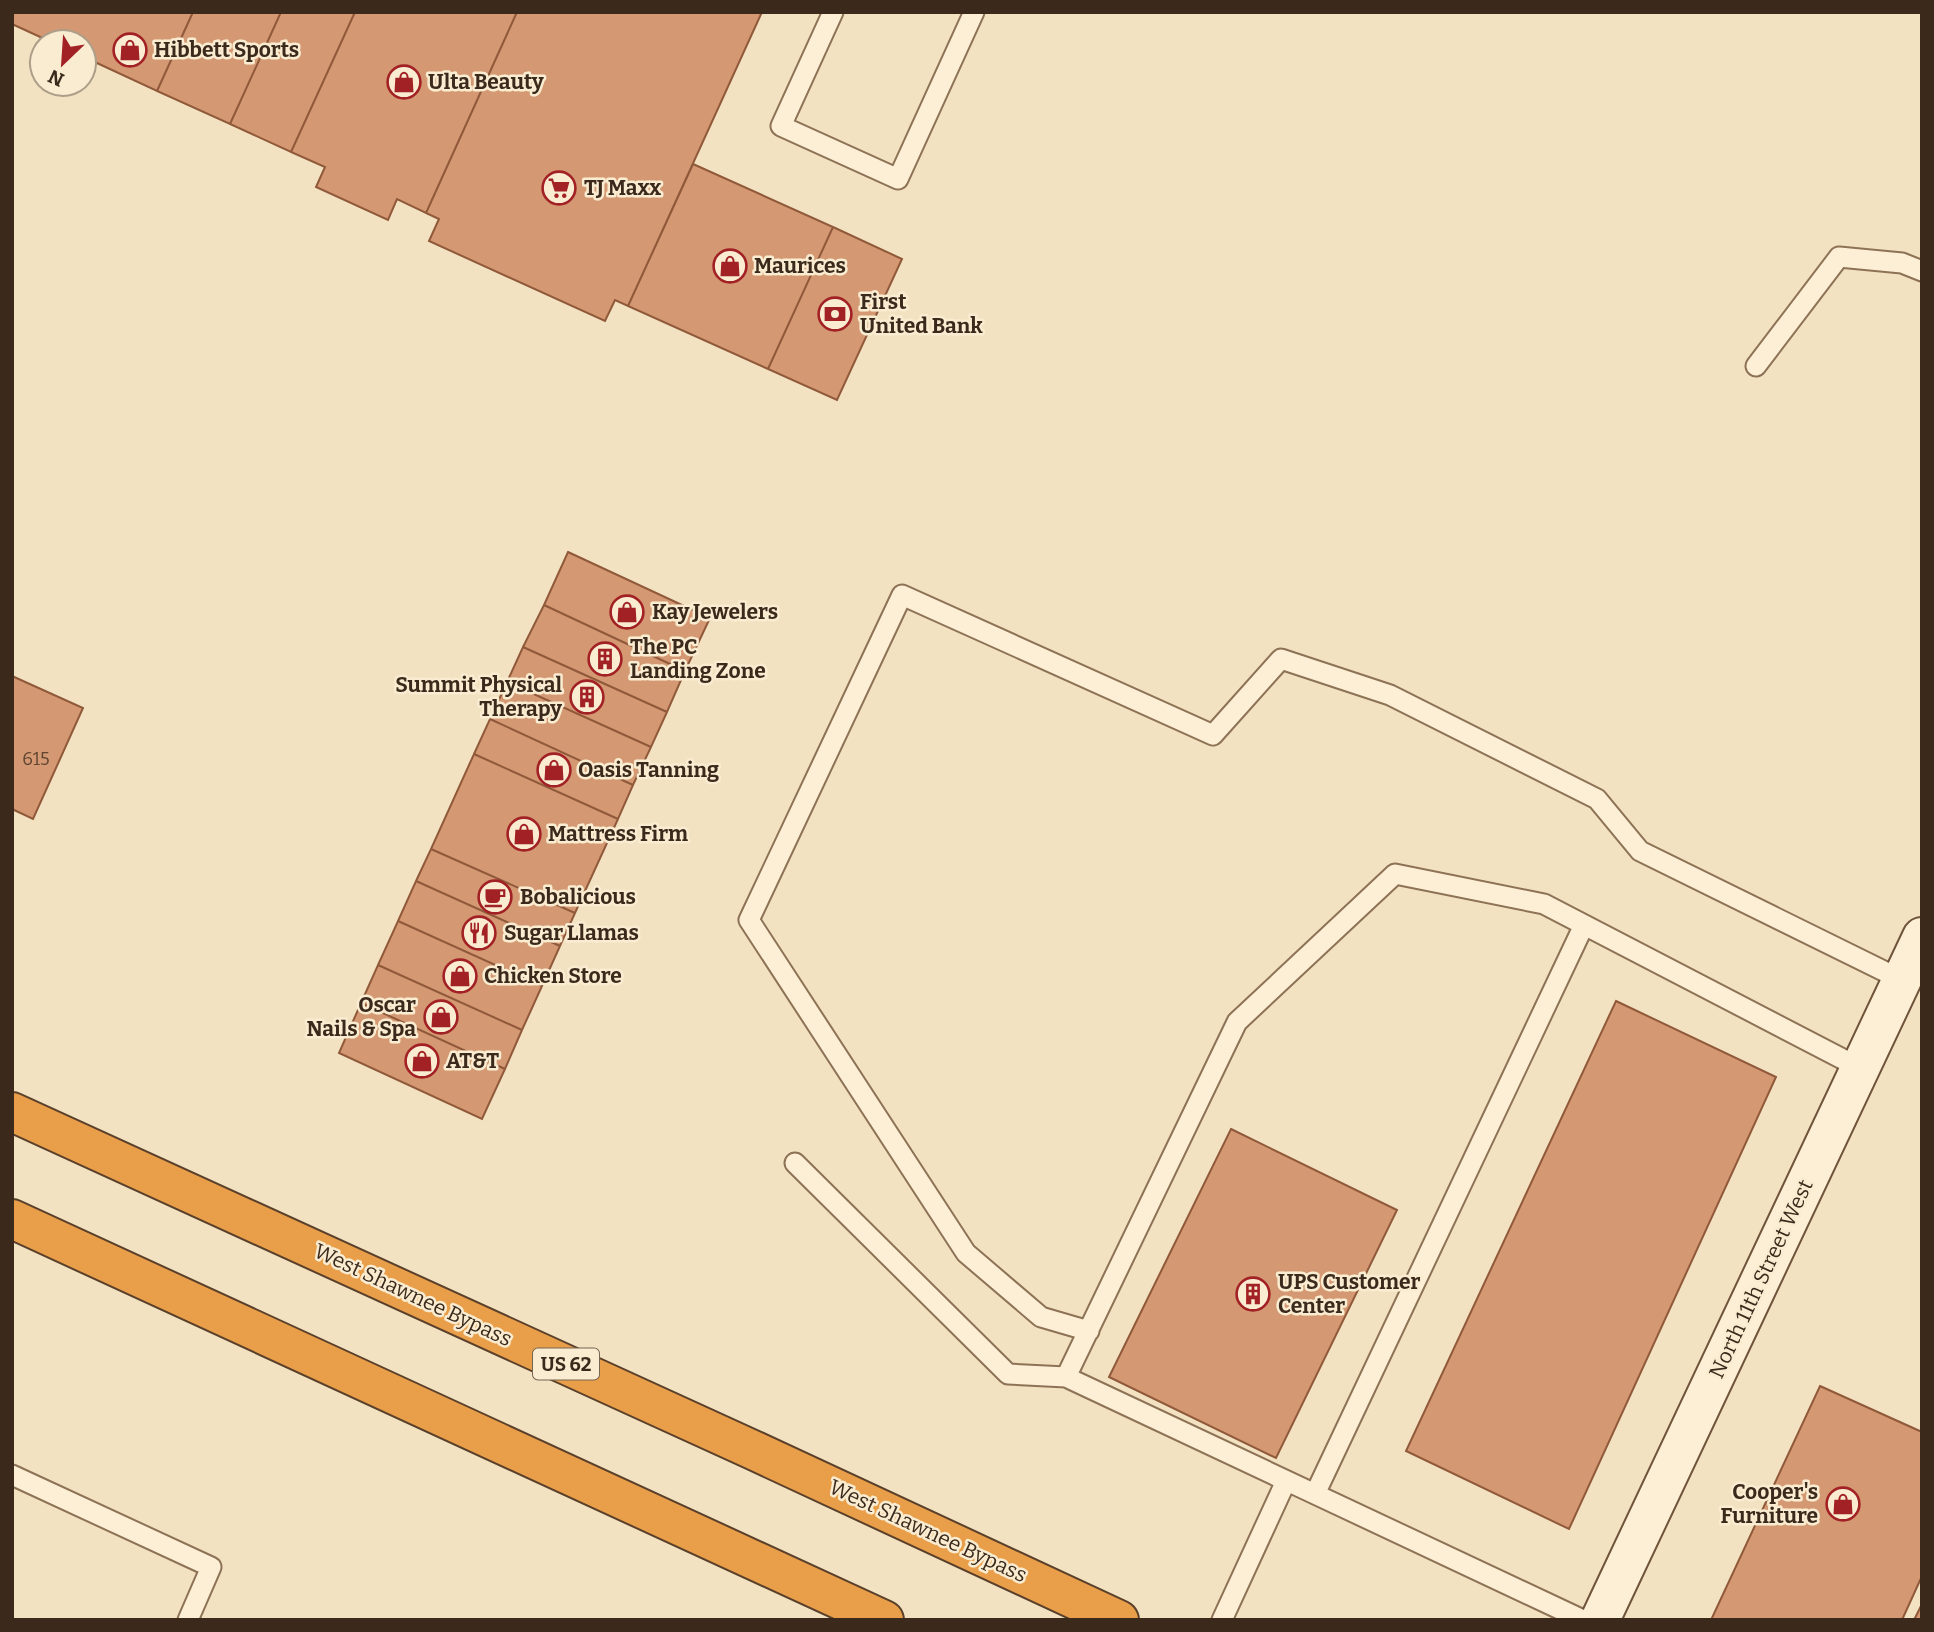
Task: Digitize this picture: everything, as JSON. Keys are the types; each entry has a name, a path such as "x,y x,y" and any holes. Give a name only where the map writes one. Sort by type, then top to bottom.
{"highway":[{"name":"West Shawnee Bypass","path":"12,1112 1119,1620"},
{"path":"12,1219 884,1620"}],"street":[{"name":"North 11th Street West","path":"1600,1620 1922,937"}],"lane":[{"path":"833,12 781,126 898,179 974,12"},
{"path":"1756,366 1839,257 1902,263 1922,271"},
{"path":"1089,1331 1041,1317 966,1253 749,920 902,595 1213,735 1281,659 1390,695 1597,799 1640,851 1902,980"},
{"path":"1066,1377 1237,1022 1395,874 1544,904 1860,1068"},
{"path":"1315,1494 1584,925"},
{"path":"795,1163 1008,1374 1066,1377 1583,1620"},
{"path":"12,1475 211,1567 188,1620"},
{"path":"1222,1620 1286,1480"}],"building":[{"name":"Hibbett Sports","path":"12,12 193,12 157,91 98,64 98,28 28,28 28,31 12,24"},
{"path":"193,12 281,12 230,124 157,91"},
{"path":"281,12 355,12 291,152 230,124"},
{"name":"Ulta Beauty","path":"355,12 517,12 426,213 397,199 388,220 316,187 325,167 291,152"},
{"name":"TJ Maxx","path":"517,12 762,12 628,306 615,300 605,321 429,241 439,219 426,213"},
{"name":"Maurices","path":"693,164 833,227 768,369 628,306"},
{"name":"First United Bank","path":"833,227 902,259 837,400 768,369"},
{"name":"Kay Jewelers","path":"568,552 710,618 685,671 544,605"},
{"name":"The PC Landing Zone","path":"544,605 685,671 667,712 523,647"},
{"name":"Summit Physical Therapy","path":"523,647 667,712 651,747 507,682"},
{"path":"12,676 83,708 33,819 12,809"},
{"path":"507,682 651,747 633,785 490,719"},
{"name":"Oasis Tanning","path":"490,719 633,785 618,819 474,754"},
{"name":"Mattress Firm","path":"474,754 618,819 575,913 431,849"},
{"name":"Bobalicious","path":"431,849 575,913 560,946 416,881"},
{"name":"Sugar Llamas","path":"416,881 560,946 542,986 398,921"},
{"name":"Chicken Store","path":"398,921 542,986 522,1030 378,965"},
{"name":"Oscar Nails & Spa","path":"378,965 522,1030 505,1069 361,1003"},
{"path":"1616,1001 1776,1077 1569,1529 1406,1451"},
{"name":"AT&T","path":"361,1003 505,1069 482,1119 339,1053"},
{"name":"UPS Customer Center","path":"1231,1129 1397,1210 1276,1458 1109,1377"},
{"name":"Cooper's Furniture","path":"1820,1386 1922,1432 1922,1576 1902,1620 1711,1620"},
{"path":"1922,1604 1922,1620 1914,1620"}],"place":[{"name":"Hibbett Sports","path":"130,50"},
{"name":"Ulta Beauty","path":"404,82"},
{"name":"TJ Maxx","path":"559,188"},
{"name":"Maurices","path":"730,266"},
{"name":"First United Bank","path":"835,314"},
{"name":"Kay Jewelers","path":"627,612"},
{"name":"The PC Landing Zone","path":"605,659"},
{"name":"Summit Physical Therapy","path":"587,697"},
{"name":"Oasis Tanning","path":"554,770"},
{"name":"Mattress Firm","path":"524,834"},
{"name":"Bobalicious","path":"495,897"},
{"name":"Sugar Llamas","path":"479,933"},
{"name":"Chicken Store","path":"460,976"},
{"name":"Oscar Nails & Spa","path":"441,1017"},
{"name":"AT&T","path":"422,1061"},
{"name":"UPS Customer Center","path":"1253,1294"},
{"name":"Cooper's Furniture","path":"1843,1504"}]}
